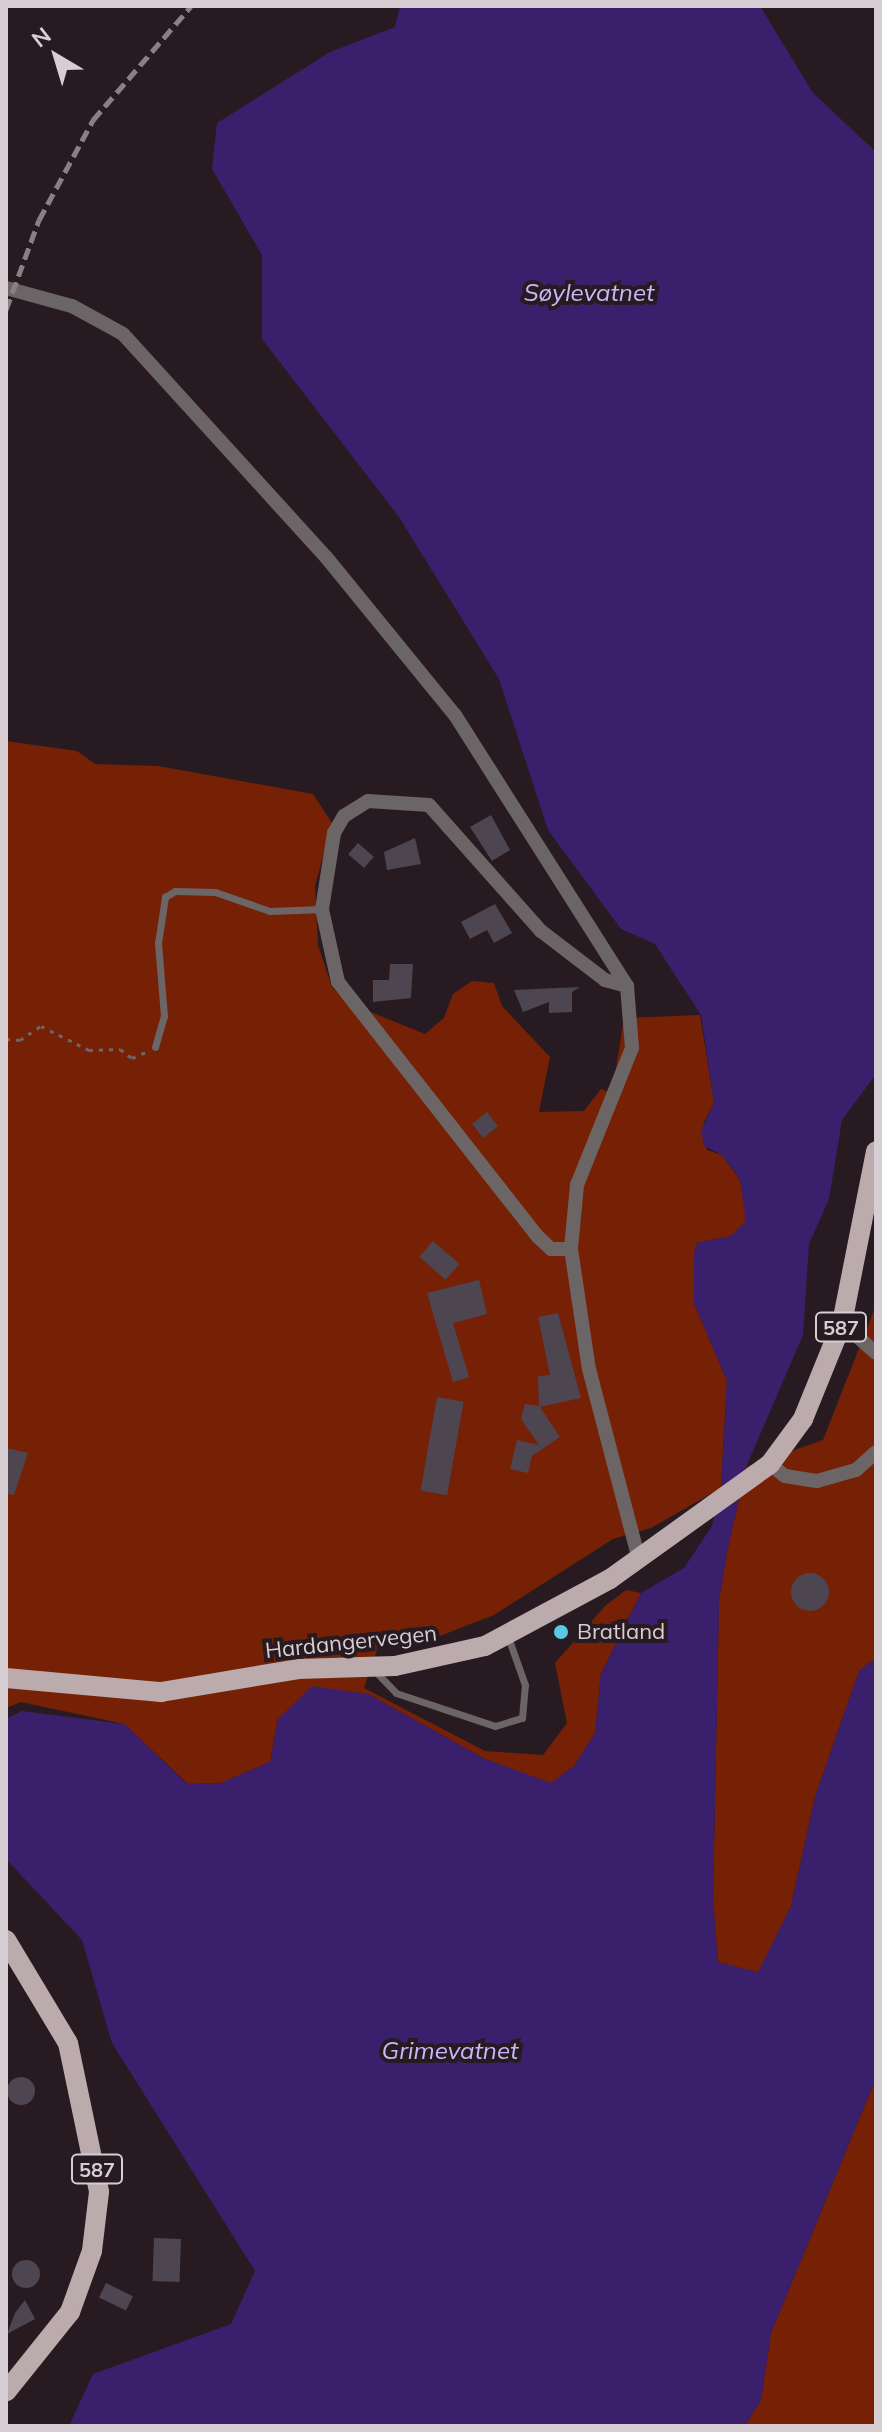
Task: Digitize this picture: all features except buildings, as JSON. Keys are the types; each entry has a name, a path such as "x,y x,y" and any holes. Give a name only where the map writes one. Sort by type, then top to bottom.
{"main road":[{"name":"587","path":"770,1464 817,1393 842,1323 876,1151"},
{"name":"Hardangervegen","path":"6,1678 161,1692 298,1669 370,1666 441,1658 507,1636 639,1559 770,1464"},
{"name":"587","path":"6,1940 68,2043 99,2192 92,2251 70,2312 6,2392"}],"street":[{"path":"6,288 72,306 123,334 274,498 455,715 627,986 632,1048 577,1185 571,1249 589,1369 639,1559"},
{"path":"571,1249 551,1249 538,1237 369,1025 330,964 322,909 334,833 344,816 368,801 414,801 442,816 541,931 605,980 627,986"},
{"path":"842,1323 876,1353"},
{"path":"770,1464 785,1476 817,1481 856,1470 876,1452"}],"lane":[{"path":"155,1047 164,1016 158,943 165,897 175,891 215,892 270,911 322,909"},
{"path":"370,1666 396,1693 495,1726 522,1718 525,1685 507,1636"}],"path":[{"path":"6,1039 20,1040 41,1026 89,1050 120,1049 132,1058 155,1047"}],"shaded area":[{"path":"6,741 77,751 95,764 158,766 313,794 332,823 315,886 318,945 332,987 346,1002 425,1034 444,1018 453,994 472,981 494,983 502,1006 550,1057 539,1112 584,1111 601,1089 612,1093 624,1018 700,1015 714,1103 704,1122 707,1150 722,1155 740,1180 747,1221 731,1236 697,1243 694,1253 694,1303 727,1381 721,1488 651,1528 613,1539 494,1615 422,1643 377,1650 364,1688 485,1751 543,1755 567,1723 555,1663 605,1606 626,1590 641,1593 601,1674 595,1733 574,1766 551,1784 485,1759 368,1694 278,1719 270,1762 221,1783 188,1784 124,1724 21,1702 6,1708"},
{"path":"876,1305 876,1658 859,1671 815,1797 791,1906 758,1973 718,1962 713,1900 719,1600 727,1552 746,1467 823,1440"},
{"path":"876,2078 876,2426 745,2426 761,2400 771,2333"}],"water":[{"path":"400,6 760,6 813,93 876,152 876,1074 842,1120 829,1199 809,1244 803,1335 746,1467 727,1552 719,1600 713,1900 718,1962 758,1972 791,1906 815,1797 859,1671 876,1658 876,2078 771,2333 761,2400 745,2426 69,2426 93,2374 231,2324 255,2271 112,2043 82,1940 6,1859 6,1719 22,1711 124,1724 187,1784 221,1783 270,1762 278,1719 312,1686 368,1694 485,1759 551,1783 574,1766 595,1733 601,1674 641,1593 684,1568 712,1526 721,1488 727,1381 694,1303 694,1253 697,1243 731,1236 746,1221 740,1179 722,1155 704,1146 701,1130 714,1103 701,1015 655,944 621,929 548,830 499,679 399,517 262,339 262,255 212,169 217,123 330,52 395,27"}],"railway":[{"path":"6,310 39,220 93,120 191,6"}],"place":[{"name":"Bratland","path":"561,1632"}],"water label":[{"name":"Søylevatnet","path":"589,293"},
{"name":"Grimevatnet","path":"450,2051"}]}
